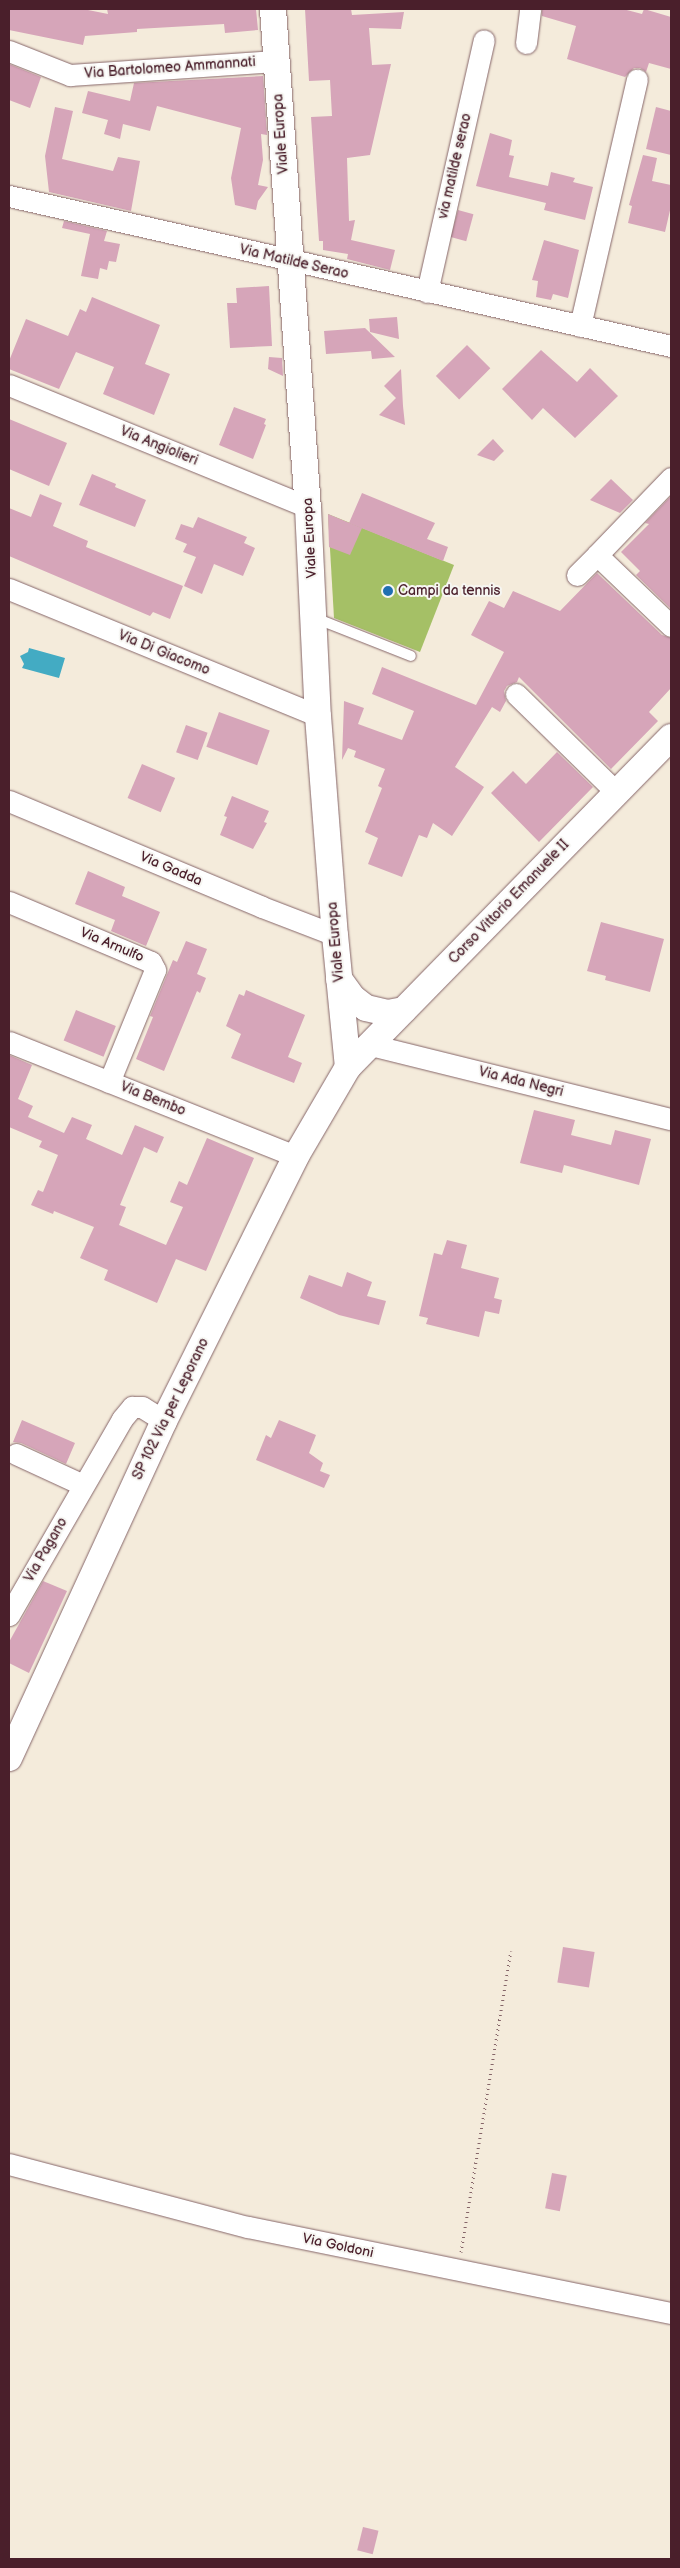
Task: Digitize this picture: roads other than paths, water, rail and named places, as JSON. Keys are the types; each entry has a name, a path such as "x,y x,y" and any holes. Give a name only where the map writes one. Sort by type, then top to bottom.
{"street":[{"name":"Viale Europa","path":"273,9 308,507 318,716 335,935 348,1067"},
{"path":"526,43 530,9"},
{"name":"via matilde serao","path":"427,292 484,40"},
{"name":"Via Bartolomeo Ammannati","path":"9,51 70,75 276,61"},
{"path":"580,326 637,80"},
{"name":"Via Matilde Serao","path":"9,196 671,346"},
{"name":"Via Angiolieri","path":"9,385 308,507"},
{"path":"577,576 671,478"},
{"path":"597,555 671,626"},
{"name":"Via Di Giacomo","path":"9,589 318,716"},
{"path":"516,694 616,792"},
{"name":"Corso Vittorio Emanuele II","path":"348,1067 671,737"},
{"name":"Via Gadda","path":"9,801 335,935"},
{"name":"Via Arnulfo","path":"9,902 151,962 155,970 109,1082"},
{"path":"339,979 353,998 366,1008 388,1013 404,1010"},
{"name":"Via Bembo","path":"9,1042 296,1156"},
{"name":"Via Ada Negri","path":"371,1045 671,1119"},
{"name":"SP 102 Via per Leporano","path":"9,1758 164,1421 296,1156 348,1067"},
{"name":"Via Pagano","path":"9,1615 122,1419 132,1408 142,1407 164,1421"},
{"path":"16,1454 83,1484"},
{"name":"Via Goldoni","path":"9,2164 248,2227 671,2313"}],"lane":[{"path":"313,618 411,656"}],"water":[{"path":"29,648 65,658 59,678 22,668 24,664 20,656 28,652"}],"place":[{"name":"Campi da tennis","path":"388,591"}]}
